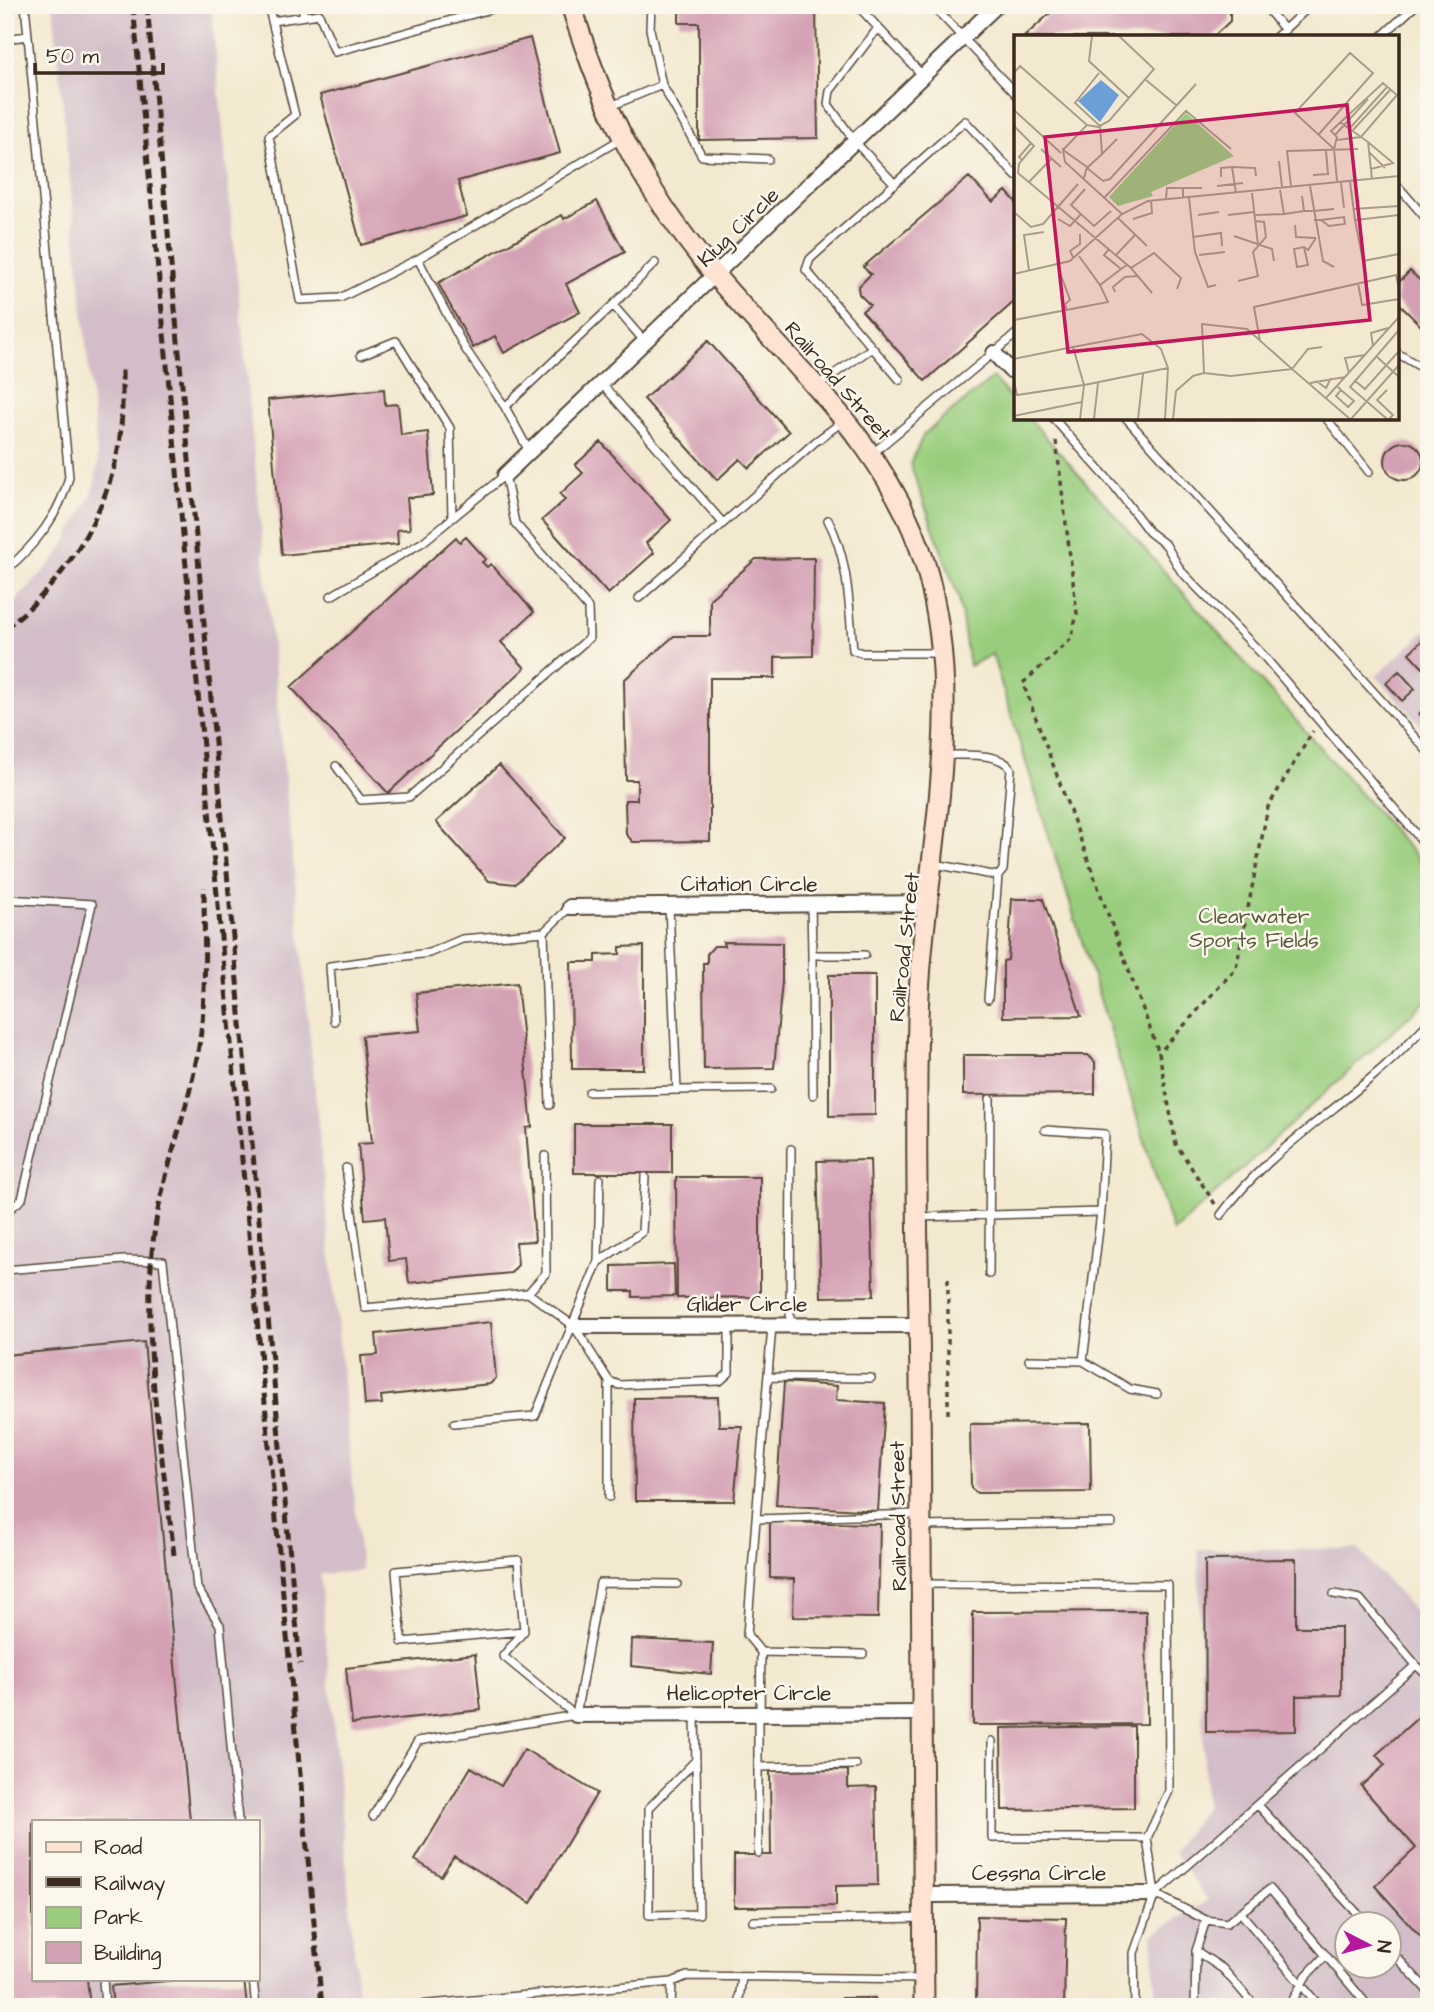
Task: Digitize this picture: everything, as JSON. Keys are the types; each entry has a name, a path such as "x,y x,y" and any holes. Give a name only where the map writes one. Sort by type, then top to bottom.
{"main road":[{"name":"Railroad Street","path":"571,5 593,77 621,139 664,210 716,276 872,453 898,496 925,565 940,653 943,755 918,1017 925,2007"}],"street":[{"name":"Klug Circle","path":"505,475 997,5"},
{"path":"995,353 1013,373"},
{"name":"Citation Circle","path":"570,906 928,903"},
{"name":"Glider Circle","path":"574,1326 919,1325"},
{"name":"Helicopter Circle","path":"576,1715 923,1713"},
{"name":"Cessna Circle","path":"924,1895 1155,1894"}],"lane":[{"path":"5,571 32,547 63,501 69,477 25,5"},
{"path":"268,5 295,115 269,136 300,300 340,298 418,259 621,139"},
{"path":"303,5 303,16"},
{"path":"651,5 650,29 662,85 702,156 768,159"},
{"path":"857,5 923,77"},
{"path":"932,5 1014,92"},
{"path":"1264,5 1285,30"},
{"path":"1279,35 1311,5"},
{"path":"1383,35 1416,5"},
{"path":"272,21 319,13 335,52 503,6"},
{"path":"878,28 830,91 828,104 855,142 895,184"},
{"path":"5,39 28,36"},
{"path":"607,107 662,85"},
{"path":"900,380 806,270 810,259 965,121 1014,174"},
{"path":"1399,187 1429,222"},
{"path":"418,259 464,346 505,407 530,452"},
{"path":"505,407 655,263"},
{"path":"612,305 646,343"},
{"path":"872,453 1014,336"},
{"path":"361,355 396,341 450,428 452,518"},
{"path":"816,387 872,348"},
{"path":"1399,355 1429,372"},
{"path":"602,384 723,523"},
{"path":"639,598 845,420"},
{"path":"1054,420 1115,487 1149,532 1166,545 1181,571 1262,654 1429,849"},
{"path":"1128,420 1429,752"},
{"path":"1328,420 1368,472"},
{"path":"331,596 423,542 505,475 514,523 589,608 589,638 409,797 361,800 336,766"},
{"path":"828,520 838,538 846,573 853,650 862,653 940,653"},
{"path":"943,755 1003,760 1011,769 1003,870 998,876 988,999"},
{"path":"934,864 998,876"},
{"path":"5,900 92,905 22,1199 5,1213"},
{"path":"811,904 813,1095"},
{"path":"669,905 677,1090"},
{"path":"334,1021 330,966 429,953 462,939 544,932 570,906"},
{"path":"544,932 551,1105"},
{"path":"812,956 864,955"},
{"path":"1221,1215 1233,1198 1282,1152 1388,1064 1429,1023"},
{"path":"589,1092 771,1089"},
{"path":"989,1274 990,1099"},
{"path":"1045,1130 1105,1134 1101,1212 1083,1361"},
{"path":"790,1325 791,1149"},
{"path":"528,1293 546,1273 545,1156"},
{"path":"346,1168 365,1308 528,1293 574,1326 609,1381 609,1497"},
{"path":"598,1262 642,1232 645,1177"},
{"path":"454,1423 536,1416 598,1262 600,1179"},
{"path":"919,1217 1101,1212"},
{"path":"5,1270 124,1260 163,1261 197,1588 220,1625 238,1820"},
{"path":"609,1381 619,1385 720,1381 729,1373 729,1325"},
{"path":"758,1853 761,1652 747,1635 772,1325"},
{"path":"1029,1360 1083,1361 1130,1389 1157,1394"},
{"path":"769,1377 871,1378"},
{"path":"756,1519 1112,1523"},
{"path":"524,1631 402,1642 396,1571 518,1560 524,1631 503,1656 576,1715"},
{"path":"576,1715 600,1583 677,1584"},
{"path":"921,1584 1168,1586 1169,1791 1147,1839 1155,1894 1134,1954 1135,2007"},
{"path":"1334,1594 1360,1599 1429,1677"},
{"path":"761,1652 863,1654"},
{"path":"1155,1894 1416,1665"},
{"path":"695,1714 696,1760 699,1914 649,1915 649,1808 696,1760"},
{"path":"373,1816 418,1741 576,1715"},
{"path":"992,1741 992,1838 1147,1839"},
{"path":"758,1767 856,1765"},
{"path":"1258,1805 1354,1910"},
{"path":"1155,1894 1206,1920 1227,1923 1270,1889 1369,2007"},
{"path":"1240,1912 1320,2007"},
{"path":"753,1921 924,1918"},
{"path":"1195,2007 1196,1951 1206,1920"},
{"path":"1196,1951 1223,1969 1256,2007"},
{"path":"1289,2007 1301,1986 1326,1955"},
{"path":"1402,1963 1429,1992"},
{"path":"395,2007 672,1982 688,1976 924,1979"},
{"path":"738,2007 741,1977"},
{"path":"103,1980 105,2007"},
{"path":"253,1980 256,2007"},
{"path":"671,2007 672,1982"}],"path":[{"path":"1053,420 1077,614 1071,639 1023,683 1160,1053 1176,1144 1221,1215"},
{"path":"1160,1053 1236,968 1268,807 1319,722"},
{"path":"947,1279 948,1415"}],"shaded area":[{"path":"53,5 211,5 361,1571 320,1574 359,2007 5,2007 5,612 58,556 92,494 98,465"},
{"path":"1429,628 1429,734 1376,676"},
{"path":"1198,1549 1358,1549 1429,1627 1429,2007 1156,2007 1152,1935 1208,1900 1173,1852 1205,1807"}],"green space":[{"name":"Clearwater Sports Fields","path":"993,378 1014,402 1014,420 1031,420 1429,871 1429,998 1173,1232 992,654 969,666 959,599 910,464 924,434"}],"building":[{"path":"679,5 816,5 818,138 699,140 699,23 679,23"},
{"path":"1059,5 1227,5 1230,9 1230,21 1215,35 1026,35"},
{"path":"530,38 560,153 458,181 467,216 361,245 320,95"},
{"path":"969,177 993,202 1006,191 1014,200 1014,302 925,381 862,311 870,305 859,294 858,287 871,274 863,267"},
{"path":"597,201 625,252 566,284 580,312 504,353 495,336 473,348 438,283 562,215 564,219"},
{"path":"1410,271 1429,289 1426,331 1399,304 1399,282"},
{"path":"708,341 789,432 749,468 740,459 717,480 644,399"},
{"path":"384,389 385,405 398,404 401,435 428,432 433,495 407,498 410,529 397,530 398,544 282,555 268,400"},
{"path":"601,442 671,520 646,543 654,553 608,594 542,520 565,500 560,494 583,473 575,465"},
{"path":"1404,442 1417,448 1423,461 1417,474 1404,480 1391,474 1385,461 1391,448"},
{"path":"5,499 12,550 5,553"},
{"path":"456,537 460,542 466,537 486,559 482,562 487,567 491,564 534,612 501,642 525,668 388,793 291,687"},
{"path":"814,558 813,656 775,657 775,678 710,678 710,841 633,842 626,834 625,800 637,800 637,780 626,780 624,680 674,636 710,636 710,599 756,559"},
{"path":"1429,634 1429,662 1423,668 1409,653"},
{"path":"1399,671 1415,689 1402,701 1386,683"},
{"path":"1429,702 1429,721 1419,714"},
{"path":"499,765 565,838 515,884 489,881 436,822"},
{"path":"1012,899 1043,899 1081,1016 1003,1017 1003,961 1008,960"},
{"path":"723,942 782,943 782,981 774,1068 704,1069 703,963 707,963 707,954 714,946 724,946"},
{"path":"644,946 644,1069 572,1069 571,962 596,962 596,955 620,954 620,947"},
{"path":"829,975 875,975 875,1115 829,1116"},
{"path":"517,983 532,1127 526,1128 535,1241 516,1242 518,1265 511,1273 409,1283 406,1259 389,1261 385,1217 365,1219 358,1144 372,1143 362,1036 420,1031 416,993"},
{"path":"963,1055 1088,1055 1095,1062 1095,1094 963,1095"},
{"path":"574,1124 672,1124 672,1173 574,1173"},
{"path":"870,1160 874,1296 821,1297 817,1161"},
{"path":"676,1177 760,1177 760,1297 677,1298"},
{"path":"674,1264 675,1296 633,1297 633,1291 612,1291 612,1266"},
{"path":"491,1322 496,1378 490,1384 381,1396 382,1404 365,1405 361,1356 378,1355 376,1334"},
{"path":"144,1342 190,1820 32,1820 32,1980 87,1980 90,2007 5,2007 5,1355"},
{"path":"784,1382 837,1386 836,1400 885,1403 878,1511 776,1505"},
{"path":"718,1397 719,1426 742,1426 734,1501 635,1501 634,1398"},
{"path":"1090,1423 1091,1492 977,1493 971,1488 970,1424"},
{"path":"770,1522 880,1524 878,1618 793,1617 794,1579 770,1578"},
{"path":"1296,1559 1296,1627 1341,1627 1341,1695 1296,1696 1296,1731 1206,1732 1205,1560"},
{"path":"1146,1611 1147,1724 973,1725 973,1612"},
{"path":"632,1639 713,1643 711,1674 631,1666"},
{"path":"475,1654 481,1710 352,1724 346,1668"},
{"path":"1422,1714 1429,1722 1429,1946 1402,1916 1402,1910 1397,1910 1375,1886 1416,1848 1361,1786 1385,1765 1376,1755"},
{"path":"1134,1726 1134,1808 1002,1810 1001,1728"},
{"path":"524,1749 597,1793 531,1903 454,1856 441,1876 415,1860 471,1767 501,1786"},
{"path":"848,1770 848,1788 876,1787 878,1885 836,1886 836,1906 734,1907 734,1855 771,1855 770,1771"},
{"path":"977,1916 1066,1918 1064,2007 976,2007"},
{"path":"179,1980 244,1980 247,2007 113,2007 111,1986"},
{"path":"842,1998 875,1998 875,2007 842,2007"},
{"path":"614,2000 615,2007 566,2007 566,2005"}],"railway":[{"path":"133,5 322,2007"},
{"path":"147,5 300,1664"},
{"path":"5,628 45,592 78,549 91,526 111,476 120,440 122,369"},
{"path":"174,1555 152,1366 150,1291 159,1206 190,1090 202,1023 204,887"}]}
